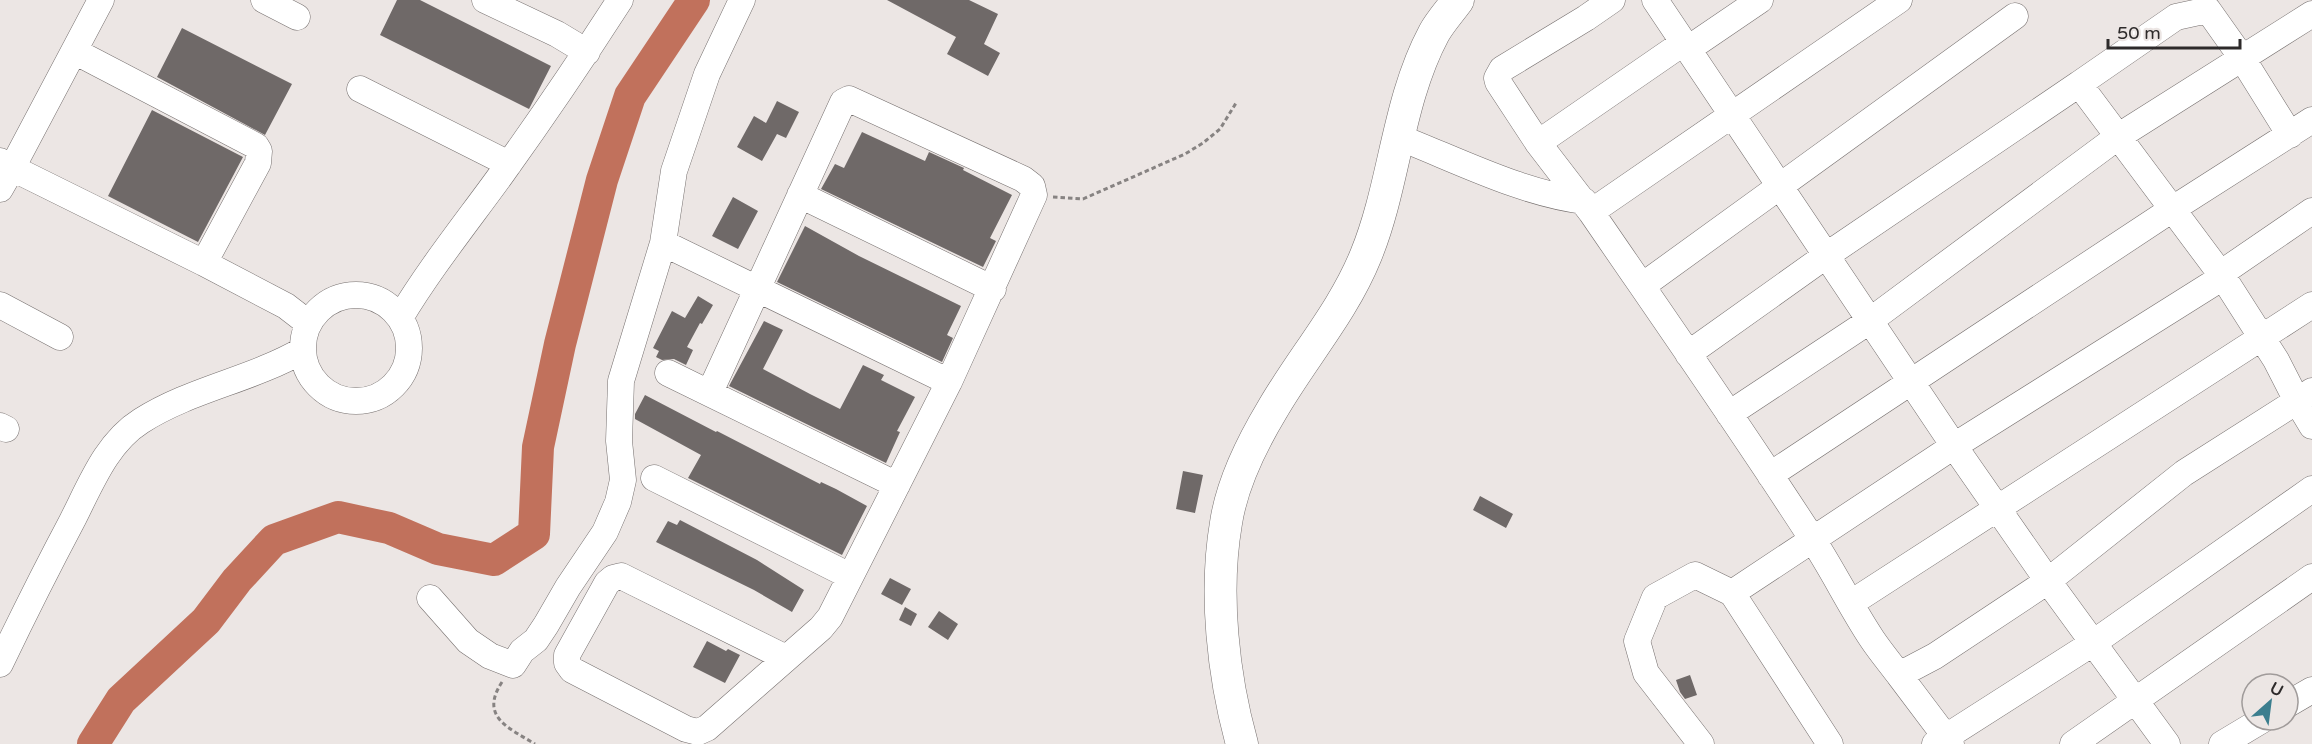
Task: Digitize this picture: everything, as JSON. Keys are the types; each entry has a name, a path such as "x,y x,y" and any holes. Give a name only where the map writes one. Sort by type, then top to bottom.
{"main road":[{"path":"1242,744 1235,718 1222,630 1226,522 1241,468 1272,409 1320,340 1351,287 1376,225 1398,137 1418,73 1434,33 1458,0"}],"street":[{"path":"101,0 4,173 204,263 312,318"},
{"path":"264,0 297,17"},
{"path":"485,0 557,34 586,52"},
{"path":"393,311 418,288 509,164 620,0"},
{"path":"430,598 468,641 490,656 513,665 522,651 536,640 605,532 618,502 623,480 619,441 621,381 663,243 674,171 707,74 742,0"},
{"path":"1612,0 1502,69 1497,78 1500,86 1538,144 1588,206 1729,414 1812,538 1873,640 1944,742 2094,643 2312,489"},
{"path":"1655,0 1954,446 2048,581 2167,744"},
{"path":"1538,144 1760,0"},
{"path":"1398,137 1475,169 1588,206 1733,115 1899,0"},
{"path":"1688,354 1827,255 2176,17 2208,10 2242,58 2290,135"},
{"path":"1729,414 1870,320 2119,136 2242,58 2304,11"},
{"path":"1642,286 2015,16"},
{"path":"74,51 256,146 259,151 258,163 204,263"},
{"path":"2079,84 2221,276 2304,396 2312,426"},
{"path":"360,89 509,164"},
{"path":"710,392 843,102 849,99 1023,179 1032,186 1034,195 949,382 830,617 821,628 707,728 698,732 686,729 573,670 567,663 567,655 607,583 621,576 786,658"},
{"path":"1770,476 2171,210 2312,120"},
{"path":"800,195 993,289"},
{"path":"1732,593 1812,538 2221,276 2312,211"},
{"path":"663,243 949,382"},
{"path":"351,295 370,296 393,311 405,326 409,344 408,362 399,379 378,396 360,401 332,395 317,384 305,359 303,341 312,318 330,301 351,295"},
{"path":"0,305 60,337"},
{"path":"1851,603 2312,305"},
{"path":"0,664 74,516 121,436 171,404 279,364 305,359"},
{"path":"668,373 897,485"},
{"path":"1899,675 1935,656 2048,581 2184,473 2304,396"},
{"path":"654,478 850,576"},
{"path":"1701,744 1646,673 1637,641 1655,597 1695,575 1732,593 1830,744"},
{"path":"2073,744 2312,577"},
{"path":"2222,744 2242,732"}],"path":[{"path":"1034,195 1083,199 1153,168 1203,143 1220,129 1236,103"},
{"path":"513,665 496,690 493,703 494,713 501,723 535,744"}],"building":[{"path":"397,0 420,0 551,66 529,109 380,35"},
{"path":"887,0 969,0 998,14 984,44 1000,53 988,76 947,54 956,37"},
{"path":"182,28 292,84 265,135 157,77"},
{"path":"777,101 799,112 786,138 777,134 762,161 737,147 754,116 766,123"},
{"path":"152,110 243,157 198,242 108,196"},
{"path":"862,132 925,161 929,152 964,168 963,170 1012,195 990,238 996,241 983,267 821,189 835,164 844,168"},
{"path":"733,197 758,211 738,249 712,236"},
{"path":"805,226 859,256 961,306 947,335 953,338 942,362 777,282"},
{"path":"698,296 713,305 687,347 693,350 686,365 674,359 662,360 656,357 659,351 653,348 672,311 685,318"},
{"path":"764,321 783,330 763,369 810,394 840,409 863,365 884,375 881,380 915,397 897,431 900,432 886,463 729,386"},
{"path":"645,395 867,506 842,555 688,478 701,455 635,419 635,414"},
{"path":"1183,471 1203,475 1195,513 1176,509"},
{"path":"1480,496 1513,514 1506,528 1473,510"},
{"path":"680,520 757,560 804,590 792,612 754,590 656,542 668,521 677,525"},
{"path":"890,578 911,589 902,605 881,594"},
{"path":"905,607 917,614 911,626 899,620"},
{"path":"939,611 958,624 948,640 928,627"},
{"path":"707,641 740,655 725,683 693,667"},
{"path":"1690,675 1697,695 1685,699 1676,680"}],"waterway":[{"path":"93,744 121,700 206,621 237,580 274,540 338,517 389,528 438,549 494,560 534,534 538,447 560,344 602,180 630,96 694,0"}]}
